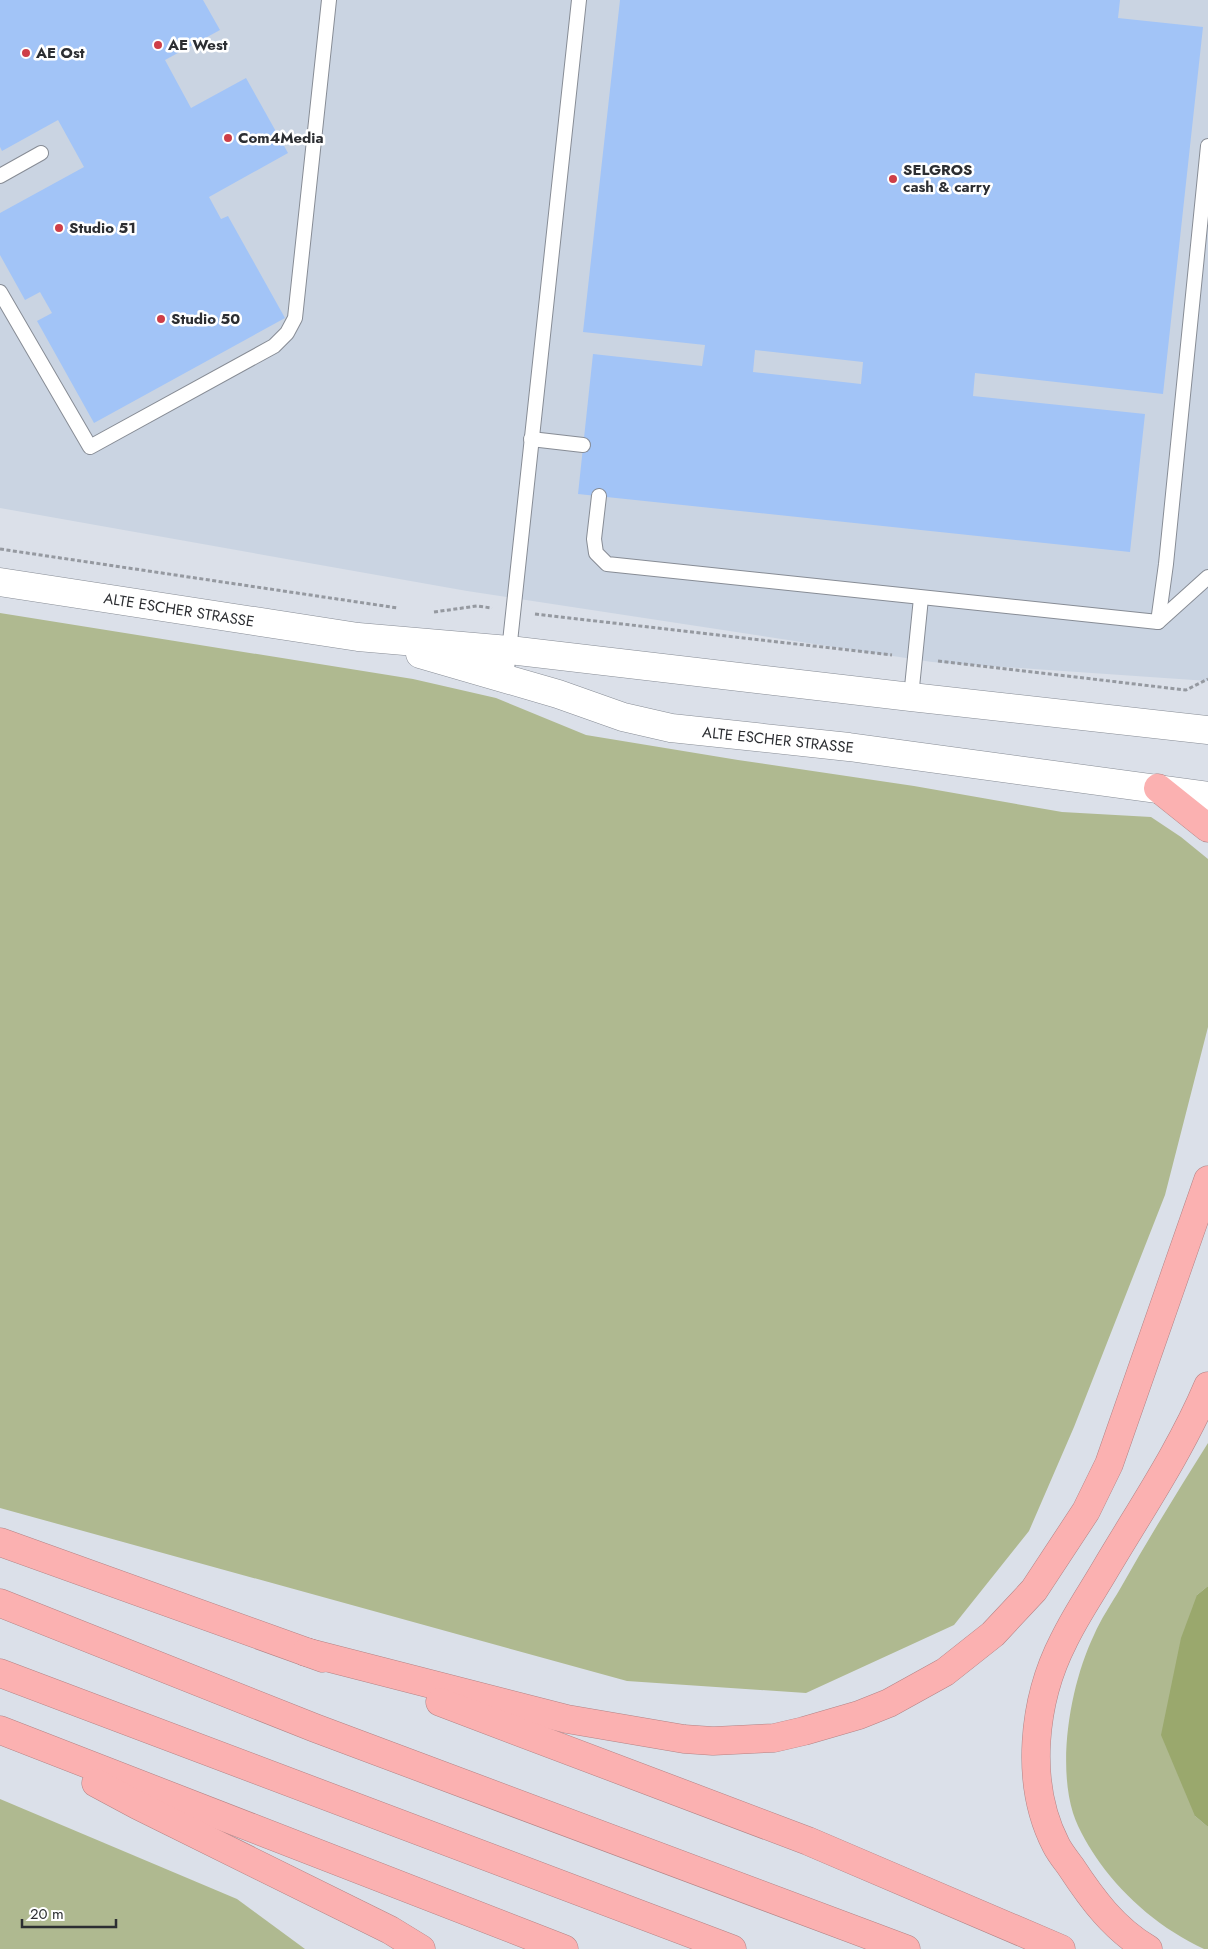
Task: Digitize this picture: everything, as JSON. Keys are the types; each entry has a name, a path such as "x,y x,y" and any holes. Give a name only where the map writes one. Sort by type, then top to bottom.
{"highway":[{"path":"1158,788 1208,828"},
{"path":"306,1652 567,1718 684,1739 722,1741 774,1738 859,1715 889,1704 944,1672 993,1634 1034,1590 1086,1511 1109,1464 1208,1180"},
{"path":"1148,1949 1115,1925 1084,1887 1056,1845 1038,1793 1036,1744 1039,1713 1048,1680 1064,1640 1170,1460 1208,1386"},
{"path":"0,1542 306,1652 808,1841 1061,1949"},
{"path":"0,1603 315,1728 906,1949"},
{"path":"0,1673 732,1949"},
{"path":"0,1730 137,1805 390,1930 421,1949"},
{"path":"0,1730 564,1949"}],"street":[{"name":"ALTE ESCHER STRASSE","path":"0,582 358,637 509,650 1208,730"},
{"name":"ALTE ESCHER STRASSE","path":"358,637 558,694 623,717 671,728 849,746 1208,796"},
{"path":"1150,723 1203,711 1208,708"}],"lane":[{"path":"0,292 90,447 274,346 287,333 295,318 329,0"},
{"path":"506,679 530,439 579,0"},
{"path":"1158,622 1166,564 1177,447 1201,272 1208,146"},
{"path":"0,176 41,153"},
{"path":"530,439 583,445"},
{"path":"599,496 594,539 596,553 607,564 1158,622 1208,577"},
{"path":"911,697 921,598"}],"path":[{"path":"0,549 399,608"},
{"path":"428,612 477,606 1186,690 1208,679"}],"shaded area":[{"path":"0,0 1208,0 1208,681 932,662 467,591 0,508"}],"green space":[{"path":"0,613 413,679 496,698 586,735 914,786 1062,812 1151,817 1181,837 1208,859 1208,1027 1165,1195 1074,1427 1029,1531 954,1625 806,1693 627,1681 0,1508"},
{"path":"1208,1443 1208,1586 1197,1595 1195,1816 1208,1827 1208,1949 1204,1949 1160,1923 1121,1889 1110,1876 1078,1826 1068,1792 1066,1770 1069,1722 1073,1699 1086,1654 1094,1635 1152,1533"},
{"path":"1208,1586 1208,1827 1195,1816 1161,1735 1181,1638 1197,1595"},
{"path":"0,1799 237,1899 305,1949 0,1949"}],"building":[{"path":"0,0 203,0 220,30 165,60 191,108 246,78 288,153 209,197 221,219 228,216 285,318 94,423 37,321 52,313 40,292 25,300 0,255 0,213 84,167 58,120 2,151 0,147"},
{"name":"SELGROS cash & carry","path":"620,0 1120,0 1118,18 1203,27 1163,394 975,373 973,396 1145,414 1130,552 578,494 593,354 702,366 705,345 583,332","holes":["755,350 863,362 861,384 753,372"]}],"place":[{"name":"AE West","path":"158,45"},
{"name":"AE Ost","path":"26,53"},
{"name":"Com4Media","path":"228,138"},
{"name":"SELGROS cash & carry","path":"893,179"},
{"name":"Studio 51","path":"59,228"},
{"name":"Studio 50","path":"161,319"}]}
